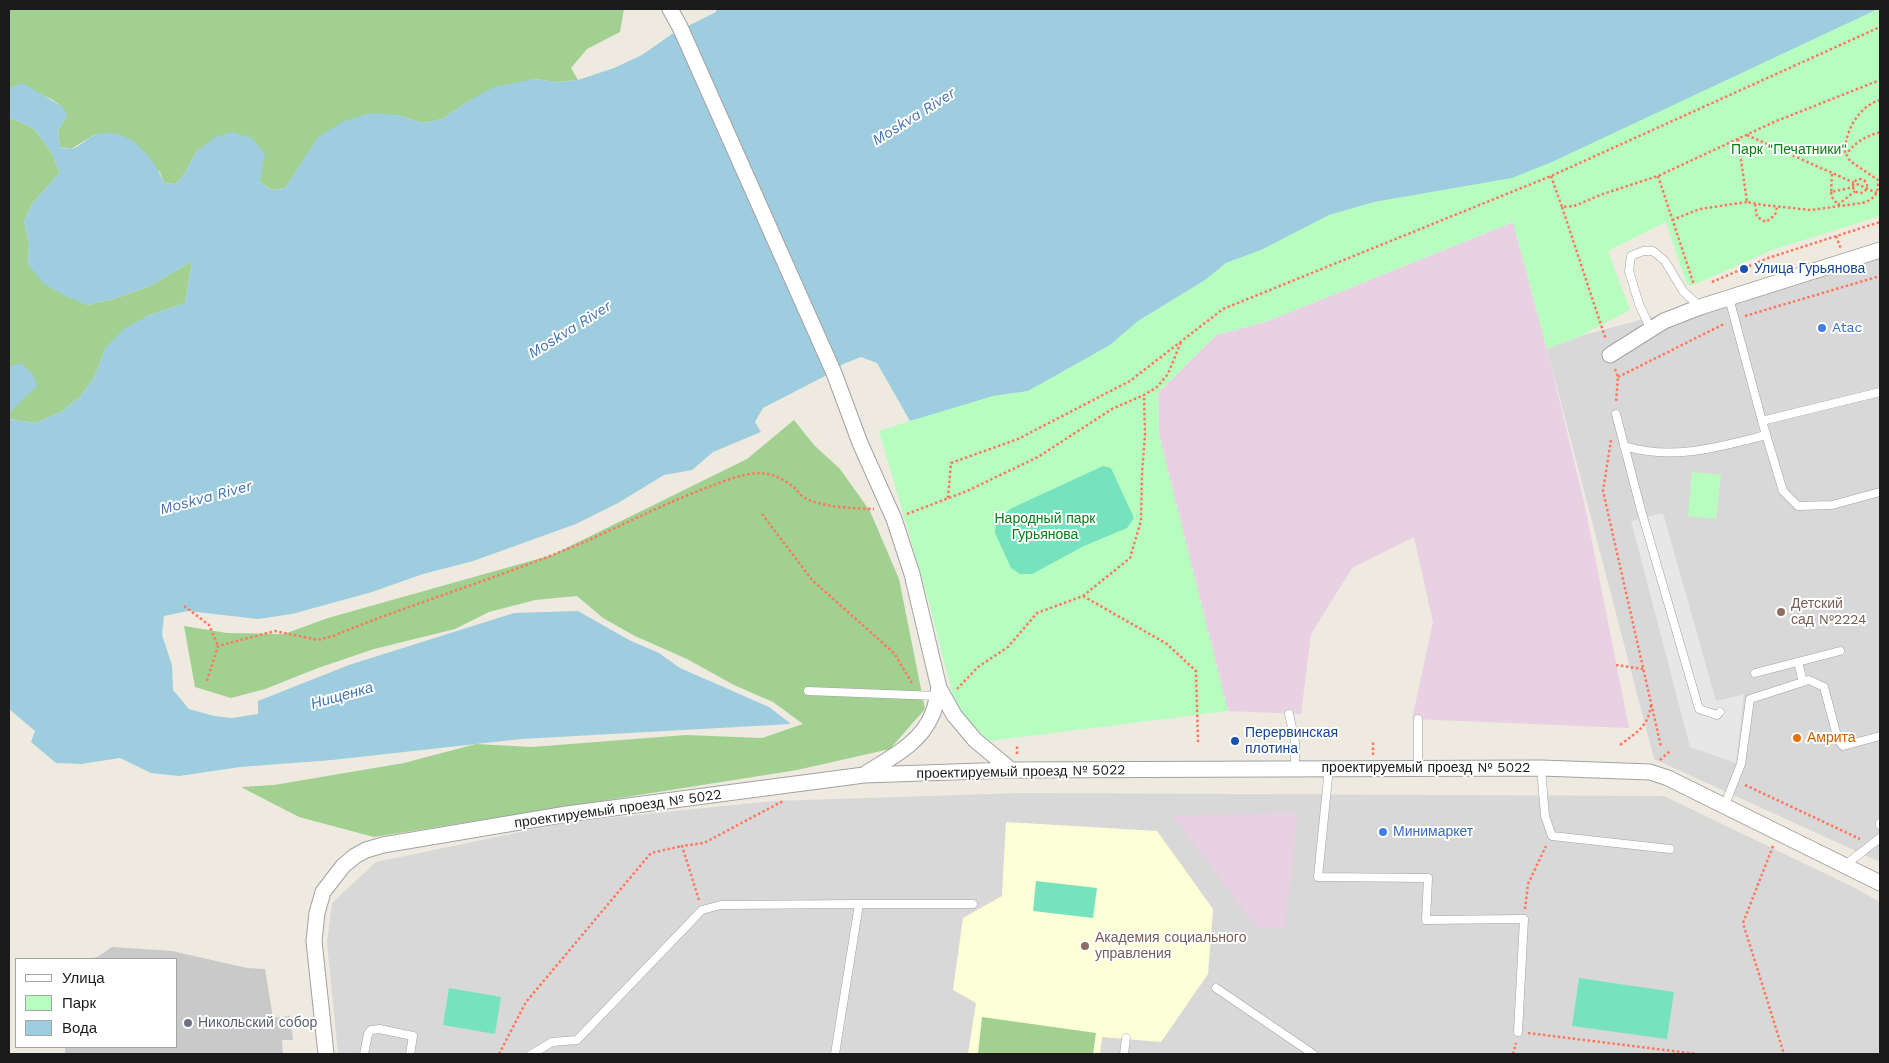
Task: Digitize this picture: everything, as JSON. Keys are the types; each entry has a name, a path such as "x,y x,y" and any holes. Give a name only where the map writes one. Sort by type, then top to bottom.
{"street":[{"path":"670,9 680,27 834,373 860,442 892,514 912,574 938,692 975,740 1011,770"},
{"path":"1610,355 1650,328 1664,321 1700,307 1880,250"},
{"path":"864,775 905,748 922,733 933,714 938,692"},
{"name":"проектируемый проезд № 5022","path":"326,1054 314,941 318,913 323,892 343,866 366,850 383,845 567,814 864,775 1011,770 1295,768 1541,768 1650,772 1668,778 1880,883"}],"lane":[{"path":"1650,328 1639,304 1629,272 1631,256 1643,251 1653,251 1665,261 1683,291 1700,307"},
{"path":"1729,298 1783,491 1798,506 1832,504 1880,492"},
{"path":"1762,420 1880,392"},
{"path":"1616,414 1641,510 1699,709 1717,715 1720,712"},
{"path":"1624,446 1644,452 1682,453 1766,435"},
{"path":"1755,673 1840,651"},
{"path":"1798,662 1803,682"},
{"path":"1724,807 1741,764 1750,700 1809,680 1824,687 1838,740 1843,746 1880,736"},
{"path":"808,691 919,696 938,692"},
{"path":"1288,714 1295,741 1295,768"},
{"path":"1418,719 1418,768"},
{"path":"1329,768 1318,877 1428,878 1426,920 1524,920 1518,1032"},
{"path":"1541,768 1545,816 1552,836 1670,850"},
{"path":"1845,865 1880,838"},
{"path":"835,1054 860,904"},
{"path":"532,1054 552,1042 577,1040 702,910 721,905 973,904"},
{"path":"1216,988 1313,1054"},
{"path":"364,1054 368,1034 371,1030 378,1029 413,1036 410,1054"},
{"path":"1124,1054 1126,1038"}],"path":[{"path":"948,498 951,463 1018,439 1130,381 1223,309 1552,176 1880,27"},
{"path":"1562,207 1574,206 1603,194 1658,176 1747,135 1880,80"},
{"path":"1672,220 1700,208 1747,202 1811,210 1871,201 1879,189 1878,180 1850,161 1845,152 1845,142 1854,122 1862,111 1880,100"},
{"path":"1845,152 1848,152 1854,145 1868,136 1880,132"},
{"path":"1747,135 1877,193"},
{"path":"1738,139 1747,202"},
{"path":"1832,174 1831,192 1838,206"},
{"path":"1552,176 1618,376 1616,414 1603,491 1661,747"},
{"path":"1658,176 1694,285"},
{"path":"1853,183 1855,180 1865,180 1868,189"},
{"path":"1853,183 1857,194 1862,194 1868,189"},
{"path":"1831,192 1854,189"},
{"path":"1838,206 1854,189"},
{"path":"1755,204 1757,217 1766,222 1775,215 1777,207"},
{"path":"1712,282 1768,258 1880,222"},
{"path":"218,646 275,631 318,640 332,636 418,603 513,571 590,539 681,497 726,480 758,473 776,476 793,486 805,498 823,504 892,514 948,498 1038,457 1112,409 1144,395 1157,386 1168,374 1181,342"},
{"path":"954,692 978,667 1008,647 1037,613 1083,596 1130,558 1142,521 1142,473 1146,435 1144,395"},
{"path":"762,514 812,580 894,653 919,696"},
{"path":"1083,596 1167,644 1196,672 1198,742"},
{"path":"184,606 209,625 218,646 207,681"},
{"path":"1616,665 1643,669"},
{"path":"1620,745 1640,731 1649,719 1651,704"},
{"path":"1734,781 1873,844"},
{"path":"499,1054 526,1002 651,853 704,843 791,797"},
{"path":"1778,833 1742,923 1784,1054"},
{"path":"1524,920 1528,884 1552,836"},
{"path":"682,846 702,910"},
{"path":"1518,1032 1698,1054"}],"shaded area":[{"path":"1513,222 1547,349 1585,506 1629,728 1412,719 1433,622 1414,537 1352,568 1311,634 1301,714 1228,711 1159,435 1158,391 1216,335 1268,321"},
{"path":"1880,256 1880,862 1654,759 1547,349 1580,336"},
{"path":"1663,513 1716,701 1744,694 1736,763 1690,747 1631,521"},
{"path":"1021,793 1664,796 1855,888 1880,902 1880,1054 338,1054 327,943 332,903 376,862 568,822 773,801"},
{"path":"1298,813 1285,928 1257,928 1173,816"},
{"name":"Академия социального управления","path":"1006,822 1157,831 1213,909 1208,974 1161,1042 1102,1037 1100,1054 968,1054 976,1003 953,990 963,918 1002,896"},
{"path":"112,947 172,951 247,968 265,969 273,1018 290,1016 293,1040 282,1040 283,1054 65,1054 65,1048 178,1048 178,958 93,958"}],"green space":[{"path":"9,9 624,9 620,32 587,49 571,68 578,80 557,82 534,79 470,100 442,119 423,123 397,115 295,174 285,188 272,190 260,182 196,152 185,173 176,184 164,183 160,172 94,135 71,149 60,147 58,130 67,116 63,109 57,103 42,95 9,88"},
{"name":"Народный парк Гурьянова","path":"1880,9 1880,216 1772,250 1694,285 1687,285 1666,222 1608,251 1630,310 1580,336 1547,349 1513,222 1268,321 1216,335 1158,393 1159,435 1228,711 989,741 956,708 928,599 879,431 952,407 993,396 1028,391 1110,345 1138,321 1205,280 1226,263 1261,250 1329,215 1374,202 1512,178 1552,162"},
{"path":"9,117 34,129 50,150 60,172 32,204 24,221 29,244 28,264 87,305 114,299 152,285 192,261 185,303 147,316 106,347 95,376 80,397 61,412 35,423 9,419 9,413 18,402 21,364 9,367"},
{"path":"794,420 814,445 840,469 870,511 899,579 925,709 890,749 797,770 374,837 299,817 241,787 274,785 404,763 476,744 532,747 686,735 762,738 803,724 773,702 734,685 687,659 635,636 603,618 577,596 535,600 489,612 455,629 374,649 265,689 231,698 195,687 184,626 227,633 284,634 328,618 552,555 747,459"},
{"path":"1103,466 1111,468 1134,518 1127,528 1084,546 1032,574 1020,574 1011,568 995,533 996,520 1012,508"},
{"path":"1692,472 1721,475 1716,519 1688,516"},
{"path":"1036,881 1097,888 1093,918 1033,911"},
{"path":"1579,978 1674,992 1667,1039 1572,1026"},
{"path":"449,988 501,997 495,1034 443,1025"},
{"path":"982,1017 1096,1033 1093,1054 978,1054"}],"water":[{"path":"716,9 1878,9 1552,162 1512,178 1374,202 1329,215 1261,250 1226,263 1205,280 1138,321 1110,345 1028,391 993,396 910,421 877,363 861,357 843,364 823,377 763,408 755,422 761,432 713,452 692,470 664,475 618,503 576,524 473,561 423,574 372,592 292,614 258,619 188,611 164,616 162,635 172,665 173,690 189,709 214,716 232,718 258,714 258,701 349,665 514,613 578,611 629,640 659,653 680,668 769,707 791,724 521,739 332,760 240,767 179,776 151,773 120,758 81,764 56,763 31,742 35,731 9,709 9,419 35,423 61,412 80,397 95,376 106,347 124,329 147,316 185,303 192,261 152,285 114,299 87,305 65,296 43,283 28,264 29,244 24,221 32,204 60,172 50,150 34,129 9,117 9,88 23,83 64,108 67,116 58,130 60,147 71,149 95,135 118,134 128,138 146,153 154,163 164,183 176,184 185,173 196,152 215,137 232,132 252,138 265,154 260,182 272,190 285,188 318,137 342,122 370,113 397,115 423,123 442,119 470,100 494,87 534,79 557,82 578,80 614,68 642,55 672,34 716,12"},
{"path":"21,363 33,375 37,386 9,413 9,367"}],"place":[{"name":"Улица Гурьянова","path":"1744,269"},
{"name":"Atac","path":"1822,328"},
{"name":"Детский сад №2224","path":"1781,612"},
{"name":"Амрита","path":"1797,738"},
{"name":"Перервинская плотина","path":"1235,741"},
{"name":"Минимаркет","path":"1383,832"},
{"name":"Академия социального управления","path":"1085,946"},
{"name":"Никольский собор","path":"188,1023"}],"water label":[{"name":"Moskva River","path":"914,117"},
{"name":"Moskva River","path":"570,330"},
{"name":"Moskva River","path":"206,498"},
{"name":"Нищенка","path":"342,696"}],"park label":[{"name":"Парк \"Печатники\"","path":"1789,150"}]}
